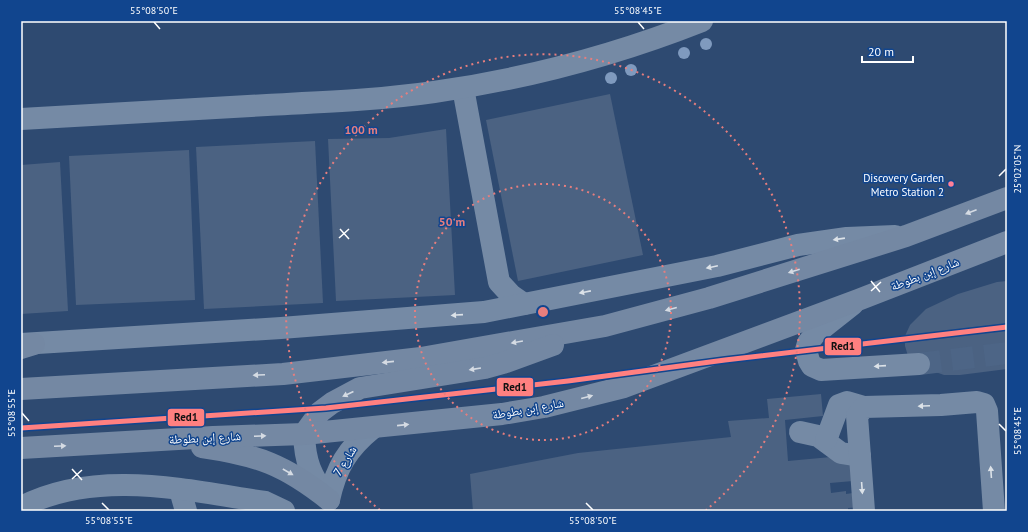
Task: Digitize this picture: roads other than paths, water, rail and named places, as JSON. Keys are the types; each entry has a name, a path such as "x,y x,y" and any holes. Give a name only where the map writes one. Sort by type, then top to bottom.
{"main road":[{"path":"304,434 320,412 332,403 360,388 503,363 605,326 708,298 906,236 1007,198"},
{"name":"شارع إبن بطوطة","path":"21,448 156,440 304,434 373,428 502,414 585,398 624,387 858,300 1007,242"},
{"path":"21,389 283,374 414,359 605,326"},
{"path":"156,440 229,451 256,457 280,467 305,481 332,506"}],"street":[{"path":"21,119 372,99 463,88 533,73 612,52 702,21"},
{"path":"463,88 499,282 511,295 524,304"},
{"path":"25,345 281,328 484,312 717,266 798,245 847,238 906,236"},
{"path":"484,312 499,282"},
{"path":"858,300 810,338 806,350 812,366 820,370 919,364"},
{"path":"826,440 839,405 847,402 864,407 941,405 977,402 984,404 987,411 994,511"},
{"path":"864,407 857,416 864,511"},
{"name":"شارع 7","path":"332,506 333,481 341,463 350,449 373,428"},
{"path":"800,432 809,433 826,440 841,453 860,456"},
{"path":"304,434 305,452 310,472 332,506"},
{"path":"21,507 32,501 62,492 94,485 126,484 266,502 284,511"},
{"path":"180,490 186,511"}],"tunnel":[{"path":"919,364 1007,353"}],"place":[{"name":"Discovery Garden Metro Station 2","path":"951,184"}]}
